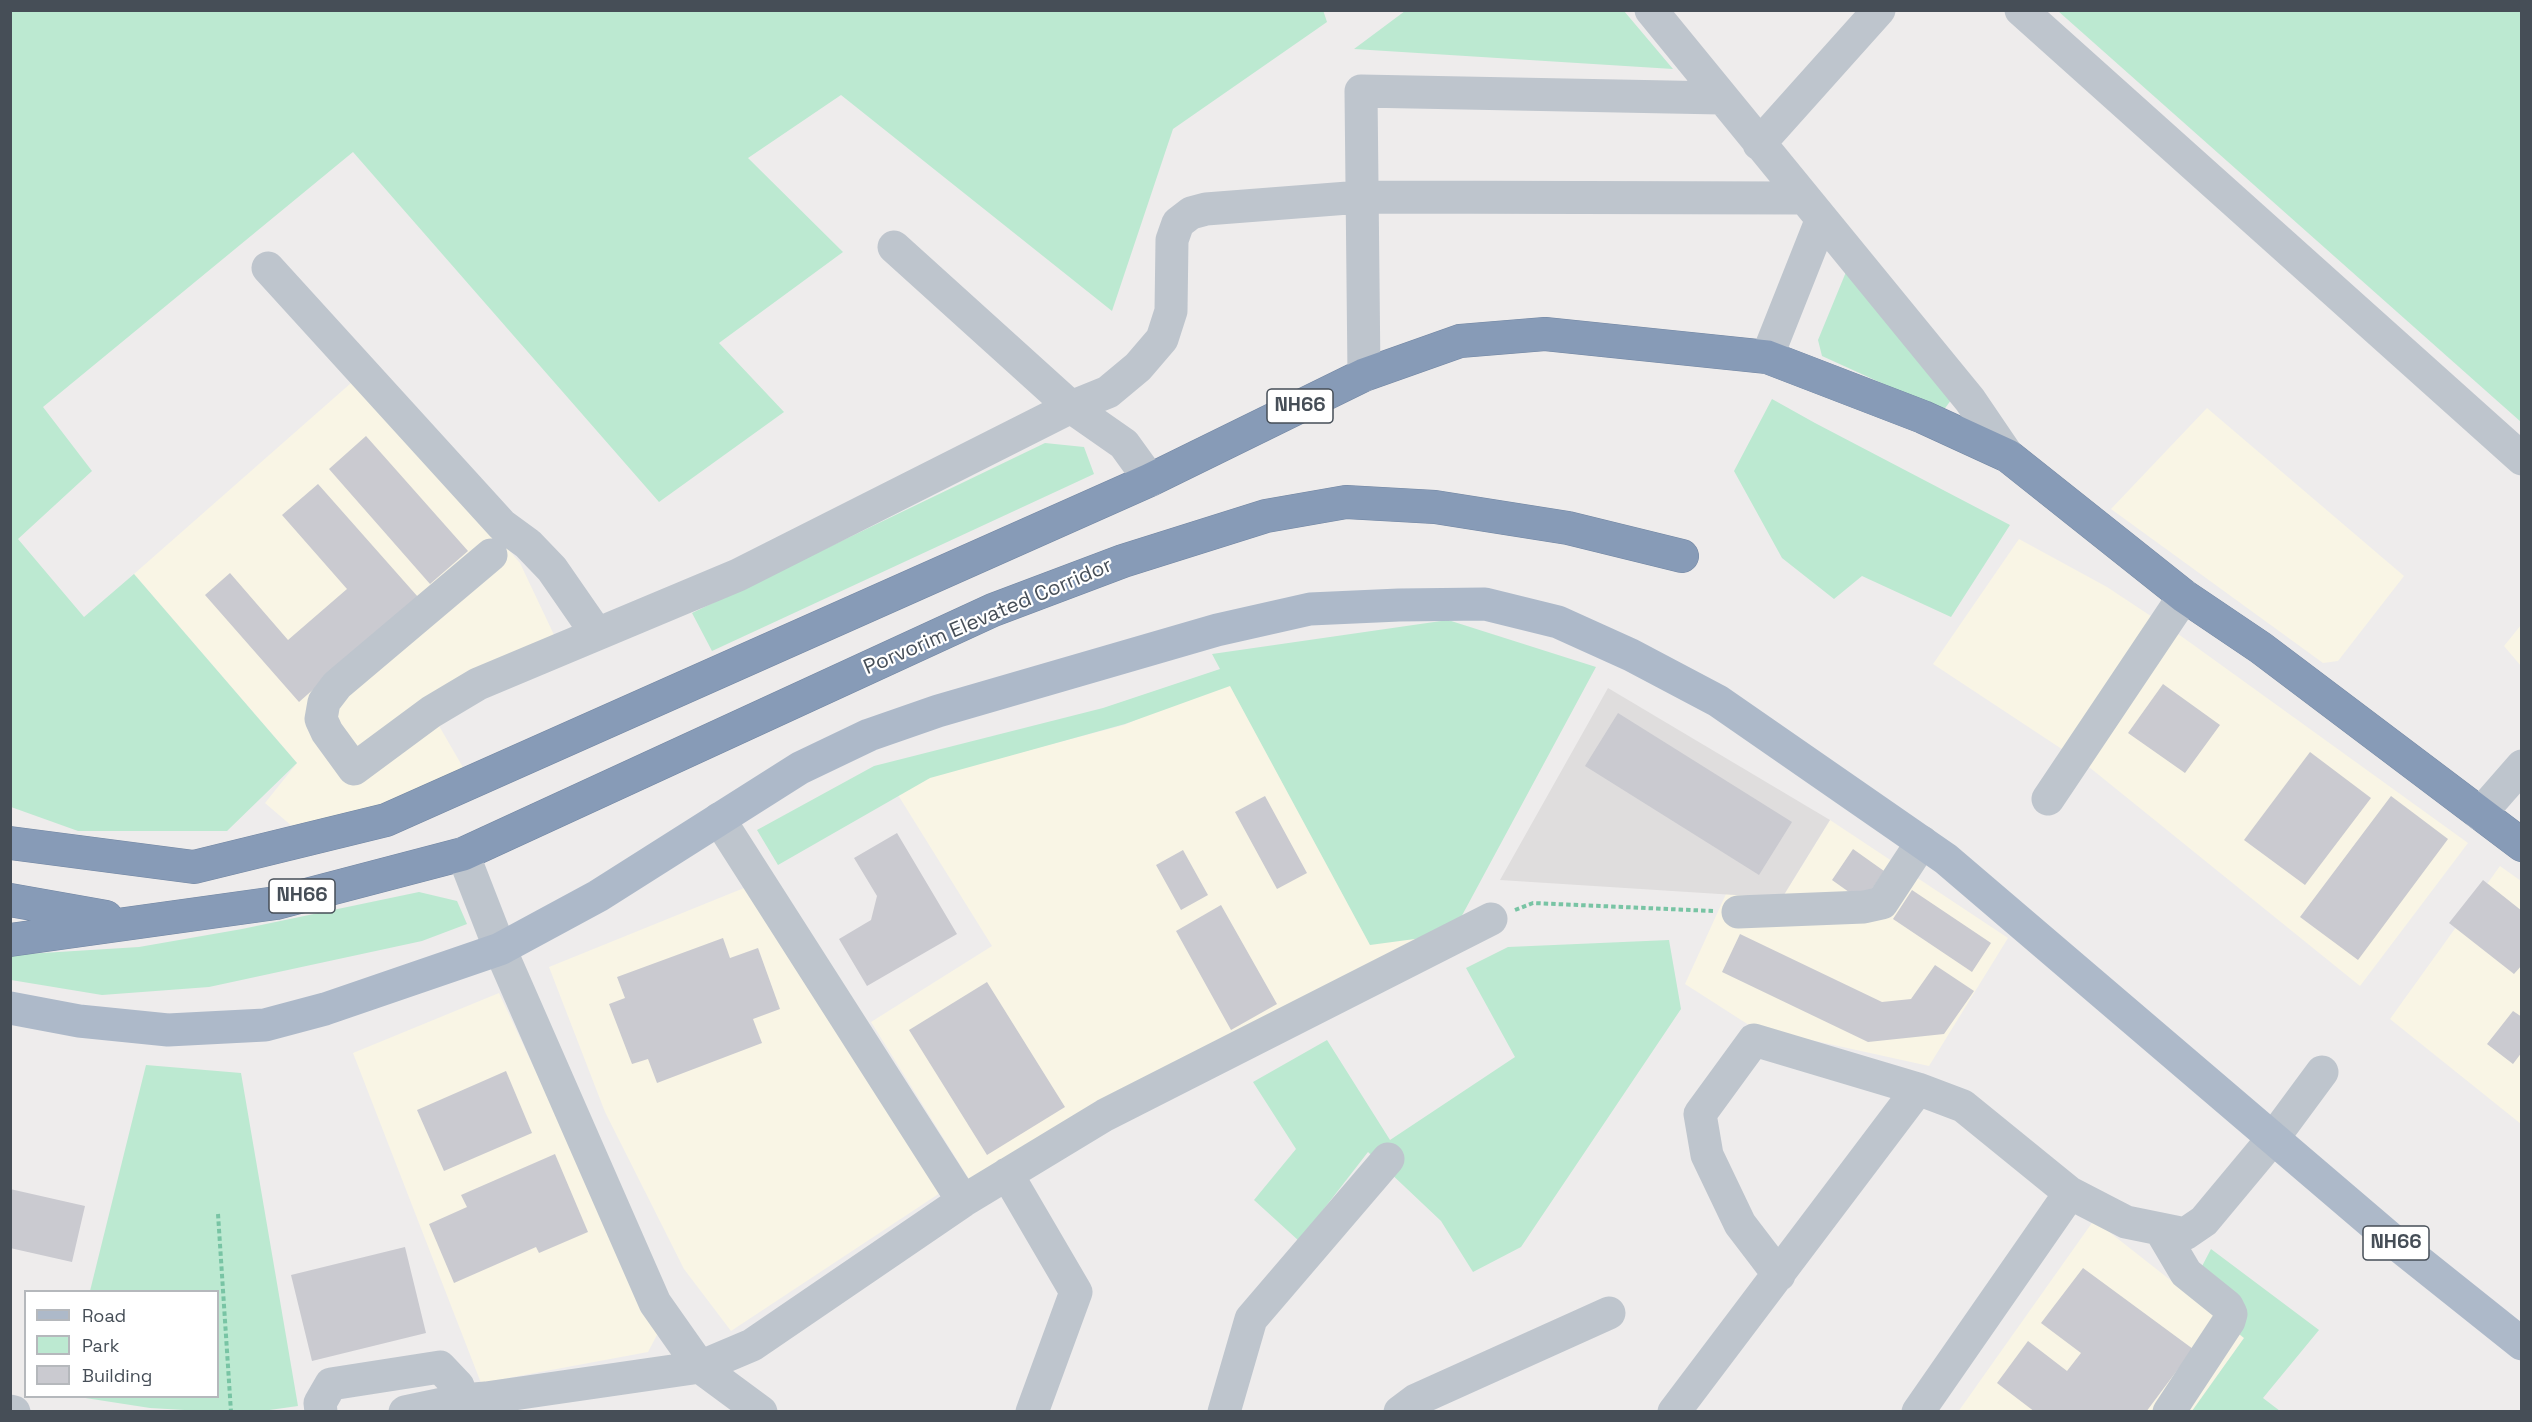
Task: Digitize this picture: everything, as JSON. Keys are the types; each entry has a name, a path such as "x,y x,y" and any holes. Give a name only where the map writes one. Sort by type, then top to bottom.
{"highway":[{"name":"NH66","path":"10,843 194,867 386,820 1150,480 1364,375 1460,341 1545,334 1767,357 1923,417 2008,456 2184,596 2261,648 2522,845"},
{"name":"Porvorim Elevated Corridor","path":"463,854 993,610 1123,561 1266,516 1346,502 1435,507 1568,528 1682,556"},
{"name":"NH66","path":"14,902 138,922 276,903 463,854"},
{"path":"10,940 138,922"}],"main road":[{"name":"NH66","path":"500,949 598,896 800,768 869,735 938,711 1217,630 1310,609 1485,604 1558,622 1631,655 1718,701 1946,859 2398,1245 2522,1344"},
{"path":"10,1008 79,1021 168,1030 265,1025 325,1009 500,949"}],"street":[{"path":"1651,10 1811,210 1970,400 2008,456"},
{"path":"1759,144 1879,10"},
{"path":"2020,10 2522,459"},
{"path":"1364,375 1361,91 1721,98"},
{"path":"491,555 337,685 324,702 321,718 327,732 354,769 431,712 478,684 738,575 1071,407 1108,392 1138,367 1162,339 1171,311 1172,240 1178,223 1191,213 1206,209 1361,197 1811,210"},
{"path":"1767,357 1811,210"},
{"path":"894,247 1071,407 1125,444 1150,480"},
{"path":"268,268 502,525 528,544 552,569 597,634"},
{"path":"2048,799 2184,596"},
{"path":"2480,814 2522,766"},
{"path":"718,819 963,1201"},
{"path":"1738,912 1864,907 1882,903 1922,842"},
{"path":"463,854 500,949 655,1303 700,1366 761,1412"},
{"path":"405,1412 477,1403 700,1366 752,1345 963,1201 1105,1115 1491,919"},
{"path":"1779,1275 1736,1214 1707,1155 1700,1114 1754,1040 1918,1089 1963,1106 2070,1193 2126,1222 2185,1234 2204,1221 2274,1137 2322,1072"},
{"path":"1674,1412 1918,1089"},
{"path":"1224,1412 1251,1318 1388,1159"},
{"path":"1007,1174 1076,1292 1032,1412"},
{"path":"1918,1412 2070,1193"},
{"path":"2160,1229 2186,1273 2227,1306 2231,1314 2229,1321 2169,1412"},
{"path":"1400,1412 1416,1400 1609,1313"},
{"path":"321,1412 320,1403 331,1384 440,1367 477,1403"}],"path":[{"path":"1491,919 1533,903 1738,912"},
{"path":"218,1214 231,1412"}],"shaded area":[{"path":"359,376 520,563 555,637 431,712 468,776 300,833 265,803 297,763 134,574"},
{"path":"2207,408 2404,576 2338,661 2323,663 2111,509"},
{"path":"2019,539 2107,587 2181,636 2468,843 2360,986 2089,767 1933,664"},
{"path":"2521,625 2521,666 2504,646"},
{"path":"1257,668 1421,946 969,1179 871,1022 992,946 898,795 931,776 1124,725"},
{"path":"1608,688 1830,820 1782,898 1500,880"},
{"path":"1830,820 2008,938 1929,1066 1752,1027 1685,984 1726,894 1782,898"},
{"path":"2500,866 2521,881 2521,1124 2390,1019"},
{"path":"744,888 940,1193 731,1331 684,1269 605,1112 549,967"},
{"path":"499,993 658,1333 648,1352 481,1383 353,1053"},
{"path":"2094,1220 2244,1338 2192,1411 1958,1412"}],"green space":[{"path":"1323,10 1327,22 1173,129 1112,311 841,95 748,158 843,252 719,343 784,412 659,502 353,152 43,407 92,471 18,539 84,617 134,574 297,763 227,831 78,831 11,807 11,11"},
{"path":"1405,11 1624,11 1673,69 1354,49"},
{"path":"2058,11 2521,11 2521,422"},
{"path":"1846,272 1954,396 1943,411 1822,356 1818,340"},
{"path":"1772,399 2010,525 1951,617 1862,576 1834,599 1782,558 1734,471"},
{"path":"1045,443 1084,447 1094,474 712,651 692,613"},
{"path":"1448,620 1596,667 1452,934 1370,945 1230,686 1125,724 930,778 778,865 757,830 874,766 1103,708 1220,669 1212,654"},
{"path":"419,892 457,901 467,924 422,941 209,987 102,995 11,980 10,955 139,947 242,929"},
{"path":"1669,940 1681,1009 1521,1247 1473,1272 1441,1221 1368,1152 1299,1241 1254,1200 1296,1149 1253,1082 1327,1040 1390,1140 1515,1057 1466,968 1508,947"},
{"path":"146,1065 241,1073 298,1406 255,1412 202,1411 150,1408 85,1398 219,1398 219,1290 90,1290"},
{"path":"2211,1249 2319,1330 2263,1398 2280,1411 2192,1411 2244,1338 2188,1293"}],"building":[{"path":"366,436 468,551 430,584 329,469"},
{"path":"318,484 418,597 299,702 205,595 230,573 288,640 347,589 282,515"},
{"path":"2163,684 2220,725 2185,773 2128,733"},
{"path":"1618,713 1792,822 1759,875 1585,766"},
{"path":"2310,752 2371,798 2305,885 2244,840"},
{"path":"1265,796 1307,873 1277,889 1235,812"},
{"path":"2391,796 2448,839 2358,960 2300,917"},
{"path":"897,833 957,934 867,986 839,939 871,920 877,896 854,858"},
{"path":"1853,849 1884,871 1863,902 1832,880"},
{"path":"1183,850 1208,895 1181,910 1156,865"},
{"path":"2483,880 2522,911 2522,965 2514,974 2449,923"},
{"path":"1912,890 1991,943 1972,972 1893,919"},
{"path":"1221,905 1277,1004 1231,1030 1176,931"},
{"path":"1740,934 1882,1002 1911,999 1935,965 1974,991 1944,1034 1868,1042 1722,972"},
{"path":"723,938 730,958 758,948 780,1009 753,1019 762,1043 657,1083 648,1059 632,1064 609,1004 625,998 617,977"},
{"path":"987,982 1065,1107 987,1155 909,1030"},
{"path":"2513,1011 2522,1017 2522,1052 2513,1064 2487,1044"},
{"path":"506,1071 532,1133 444,1171 417,1110"},
{"path":"555,1154 588,1232 539,1253 536,1247 454,1283 429,1224 467,1207 461,1195"},
{"path":"10,1189 85,1206 72,1262 10,1248"},
{"path":"405,1247 426,1333 312,1361 291,1275"},
{"path":"2083,1268 2193,1349 2146,1412 2035,1412 1997,1383 2028,1341 2067,1371 2081,1353 2041,1323"}]}
